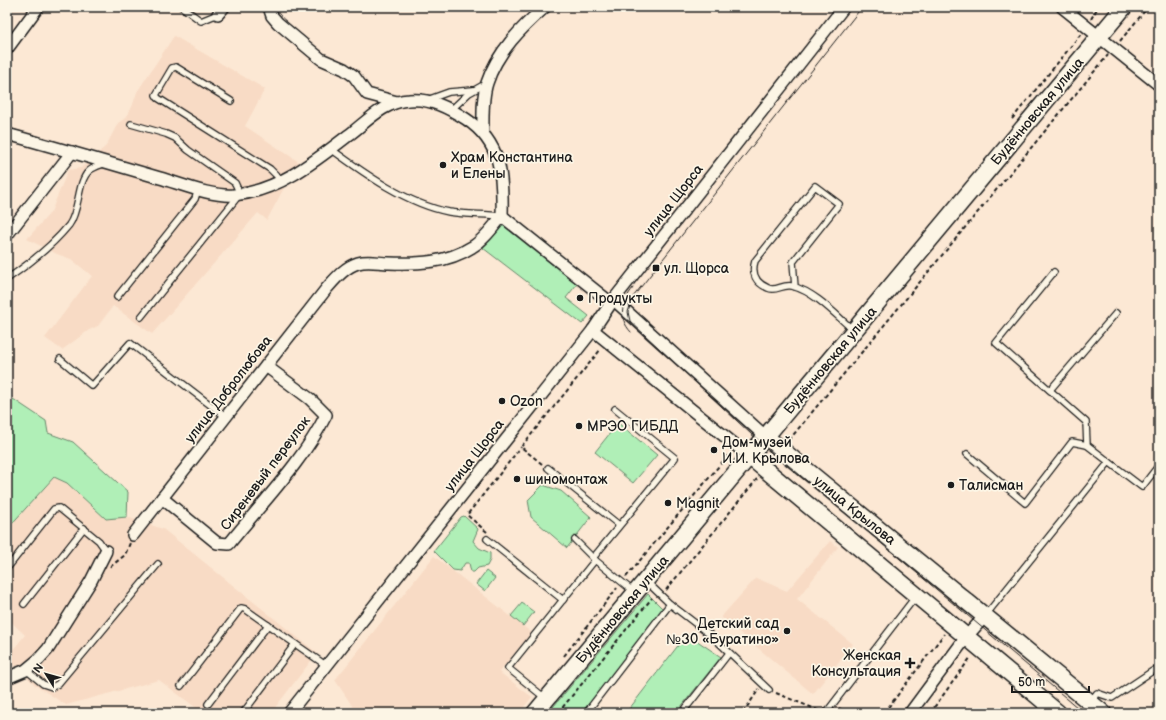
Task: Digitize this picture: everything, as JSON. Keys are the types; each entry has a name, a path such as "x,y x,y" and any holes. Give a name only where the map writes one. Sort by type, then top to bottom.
{"street":[{"path":"7,49 38,7"},
{"path":"269,7 272,16 278,23 321,59 344,69 354,76 367,94 397,102"},
{"path":"483,132 484,102 487,82 498,60 509,45 527,23 545,7"},
{"name":"улица Щорса","path":"289,713 593,330 613,301 844,7"},
{"path":"1062,7 1159,85"},
{"name":"Будённовская улица","path":"540,709 1124,7"},
{"path":"7,134 198,189 221,194 240,194 265,188 280,182 330,148 379,111 397,102 408,100 426,101 451,110 483,132 492,146 500,168 502,216"},
{"path":"7,235 72,152"},
{"name":"улица Крылова","path":"502,216 613,301 766,437 1102,713"},
{"name":"улица Добролюбова","path":"133,535 327,288 344,270 351,266 366,262 422,263 454,256 480,241 502,216"},
{"name":"улица Крылова","path":"593,330 749,456 1058,713"},
{"name":"Сиреневый переулок","path":"162,498 217,543 230,544 274,489 304,450 326,415 310,399 266,366"},
{"path":"7,678 26,670 38,660 48,648 91,581 106,551"},
{"path":"910,713 967,636 985,616"}],"lane":[{"path":"182,7 201,21 221,11"},
{"path":"231,101 176,67 172,68 156,95 158,98 270,169 277,176 280,182"},
{"path":"451,110 473,90 487,82"},
{"path":"426,101 449,92 473,90"},
{"path":"131,124 175,138 188,150 235,183 240,194 141,317"},
{"path":"330,148 376,179 426,204 456,212 502,216"},
{"path":"7,279 29,264 69,224 74,214 85,175 90,169 108,163"},
{"path":"795,287 793,262 839,204 815,186 755,262 753,268 755,278 768,288 774,290 785,285 795,287 824,305 854,331"},
{"path":"117,297 195,199 198,189"},
{"path":"1054,272 996,342 1086,422 1088,446"},
{"path":"1050,390 1116,313"},
{"path":"60,359 92,386 130,343 226,417"},
{"path":"540,709 508,668 563,600 620,525 675,458 615,409"},
{"path":"967,454 1025,503 1072,442 1088,446 1142,486 1159,465"},
{"path":"985,616 1108,462"},
{"path":"546,467 620,525"},
{"path":"9,566 54,509 59,508 99,541 106,551"},
{"path":"24,604 84,528"},
{"path":"488,536 563,600"},
{"path":"575,540 594,559 635,593"},
{"path":"26,670 43,684 52,687 58,684 158,564"},
{"path":"646,581 670,604 713,637 769,690"},
{"path":"826,713 916,596"},
{"path":"586,713 670,604"},
{"path":"181,686 241,608 327,666"},
{"path":"208,704 268,625"},
{"path":"243,713 295,644"},
{"path":"682,713 729,652"},
{"path":"1090,702 1097,693 1112,698 1154,670 1159,674"}],"path":[{"path":"781,449 1148,7"},
{"path":"488,536 467,515 603,347"},
{"path":"521,447 546,467"},
{"path":"106,570 125,554 133,535"},
{"path":"884,713 947,630"},
{"path":"930,713 972,658"},
{"path":"743,713 763,684"},
{"path":"769,690 826,713"}],"shaded area":[{"path":"174,36 265,89 245,126 299,162 307,175 285,186 267,220 258,213 152,334 113,306 98,326 89,330 62,350 45,338 92,276 71,259 57,254 27,239 51,212 68,170 81,168 106,146 118,123 124,119 132,107 137,92"},
{"path":"54,477 67,483 106,519 127,517 163,529 317,653 271,713 203,713 159,680 66,705 35,685 7,657 25,635 7,618 7,529"},
{"name":"Детский сад №30 «Буратино»","path":"830,541 838,547 797,599 853,644 813,694 721,617 756,578 787,591"},
{"path":"434,556 532,633 499,672 532,697 519,713 357,713 335,680"}],"green space":[{"path":"501,224 577,284 566,298 589,316 582,324 483,248"},
{"path":"7,395 46,421 48,433 73,442 128,492 127,517 106,519 67,483 54,477 7,529"},
{"path":"618,423 657,455 633,483 595,452"},
{"path":"543,485 561,491 591,517 567,548 531,517 528,500"},
{"path":"464,516 478,529 473,541 479,548 490,553 490,560 487,566 478,568 474,572 471,572 469,563 465,563 460,571 453,570 434,551 461,517"},
{"path":"486,571 495,578 485,591 476,584"},
{"path":"648,594 667,613 587,713 548,713"},
{"path":"522,603 534,612 523,626 511,616"},
{"path":"687,634 721,657 676,713 626,713"}],"tram line":[{"path":"862,7 633,297 628,312 630,321 751,434 1084,713"},
{"path":"631,332 624,321 623,310 626,299 633,288"}],"place":[{"name":"Храм Константина и Елены","path":"443,165"},
{"name":"ул. Щорса","path":"656,268"},
{"name":"Продукты","path":"580,298"},
{"name":"Ozon","path":"502,401"},
{"name":"МРЭО ГИБДД","path":"579,426"},
{"name":"Дом-музей И.И. Крылова","path":"714,450"},
{"name":"шиномонтаж","path":"517,479"},
{"name":"Талисман","path":"951,485"},
{"name":"Magnit","path":"668,503"},
{"name":"Детский сад №30 «Буратино»","path":"787,631"},
{"name":"Женская Консультация","path":"910,663"}]}
